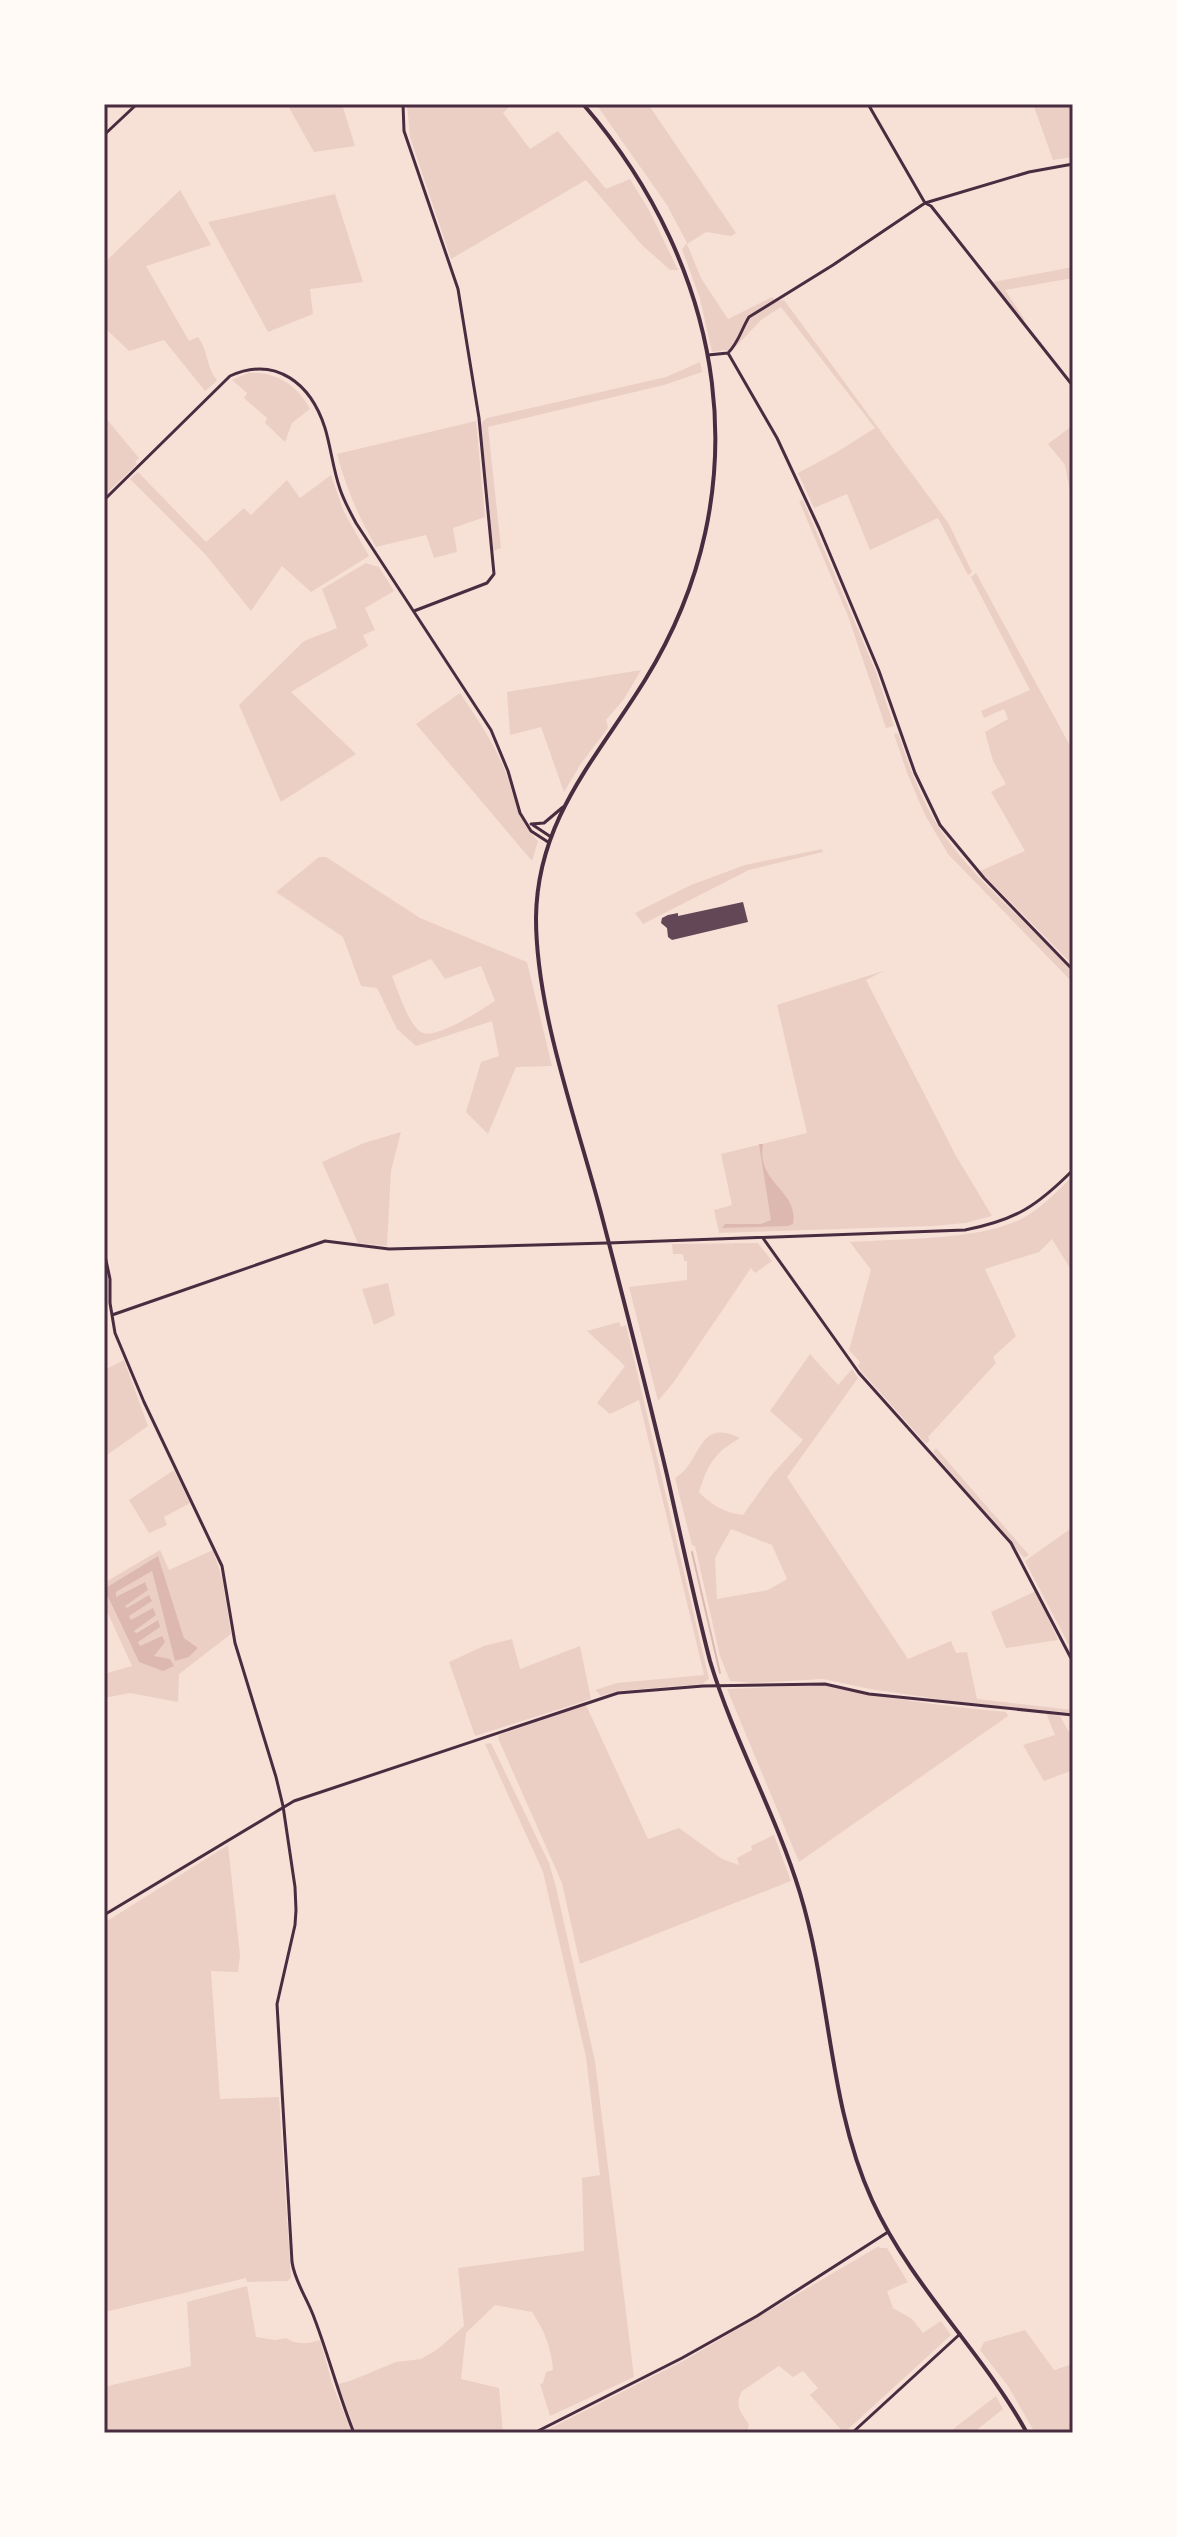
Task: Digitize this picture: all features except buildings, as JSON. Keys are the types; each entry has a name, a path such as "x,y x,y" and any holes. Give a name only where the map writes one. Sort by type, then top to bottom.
{"main road":[{"path":"583,104 630,164 677,250 695,301 708,355 714,406 714,465 708,518 696,570 669,638 645,681 585,767 550,840 537,896 539,967 553,1035 608,1243 717,1686 780,1835 801,1894 816,1956 845,2124 863,2179 888,2232 908,2265 1008,2399 1027,2433"}],"street":[{"path":"104,135 137,104"},
{"path":"403,104 404,131 458,289 479,418 494,574 487,583 414,611"},
{"path":"868,104 925,203 931,206 1073,386"},
{"path":"708,355 728,353 738,343 749,317 925,203 1029,172 1073,164"},
{"path":"728,353 777,438 819,528 879,671 915,773 940,825 984,878 1073,970"},
{"path":"104,500 230,376 253,368 282,373 308,395 319,413 348,508 491,730 520,813 531,831 550,840"},
{"path":"531,824 544,823 566,804"},
{"path":"526,822 550,840"},
{"path":"112,1315 325,1241 389,1249 952,1231 985,1226 1036,1205 1073,1170"},
{"path":"763,1238 859,1373 1011,1543 1073,1662"},
{"path":"104,1251 119,1344 222,1566 235,1643 283,1806 296,1910 277,2004 292,2262 295,2278 315,2317 335,2385 354,2433"},
{"path":"104,1915 283,1806 618,1693 717,1686 825,1684 869,1694 1073,1715"},
{"path":"534,2433 757,2316 888,2232"},
{"path":"852,2433 960,2334"}],"shaded area":[{"path":"287,104 342,104 355,146 314,152"},
{"path":"407,104 512,104 503,113 530,149 558,131 606,189 630,179 678,270 670,270 642,245 586,180 451,259 410,137"},
{"path":"596,104 648,104 736,233 731,236 706,232 687,244 701,278 728,319 772,297 777,301 784,300 949,524 972,572 968,575 938,518 870,550 847,494 814,508 798,473 875,428 781,307 761,320 730,353 725,350 712,352 700,299 682,249 687,243 667,205"},
{"path":"1033,104 1073,104 1073,157 1053,160"},
{"path":"180,190 211,245 146,266 189,341 198,337 201,342 217,381 205,391 164,340 129,351 104,327 104,263"},
{"path":"335,194 363,282 310,289 313,314 268,332 208,222"},
{"path":"1073,267 1073,278 1005,290 1023,321 993,282"},
{"path":"700,362 702,372 664,385 488,427 501,548 493,551 482,422 487,418 666,377"},
{"path":"248,373 268,374 285,381 299,393 310,409 292,423 285,442 265,423 267,418 244,398 247,393 232,380"},
{"path":"104,416 139,458 135,462 137,464 104,496"},
{"path":"476,421 485,517 453,528 457,552 434,558 426,535 376,547 353,502 337,454"},
{"path":"1072,426 1073,508 1065,465 1048,444"},
{"path":"138,472 206,542 244,508 251,515 287,480 300,498 331,475 344,512 369,556 311,592 282,566 251,611 206,555 130,479"},
{"path":"803,500 876,672 894,726 886,728 848,616 799,501"},
{"path":"366,563 379,567 394,591 365,608 375,630 363,635 368,646 291,692 356,754 281,802 239,705 304,641 337,628 322,589"},
{"path":"976,573 1073,751 1073,965 980,871 1025,851 991,792 1006,784 993,761 985,732 1008,719 1004,709 984,718 981,711 1030,690 971,577"},
{"path":"641,670 624,699 606,720 608,728 564,792 541,727 510,735 507,692"},
{"path":"460,693 495,748 520,816 538,841 532,861 416,724"},
{"path":"898,733 921,795 954,849 1073,973 1073,983 948,854 925,815 907,773 894,734"},
{"path":"822,849 823,852 749,870 643,924 635,913 691,885 745,865"},
{"path":"319,857 326,857 420,918 527,962 552,1066 516,1067 488,1134 466,1112 481,1062 499,1056 492,1021 416,1046 397,1029 377,988 361,986 343,937 276,892","holes":["431,959 445,979 481,966 495,1001 447,1028 428,1034 421,1032 408,1014 392,976"]},
{"path":"886,970 866,980 955,1154 992,1216 933,1226 719,1233 714,1210 732,1205 721,1154 807,1133 777,1005"},
{"path":"401,1132 391,1171 387,1246 358,1243 322,1162 364,1143"},
{"path":"759,1144 763,1144 766,1169 790,1203 793,1224 722,1228 725,1224 761,1224 771,1220"},
{"path":"1073,1176 1073,1273 1052,1239 1039,1252 985,1269 1016,1336 993,1357 996,1363 928,1437 930,1440 926,1444 861,1371 858,1366 860,1362 849,1350 871,1270 850,1242 960,1235 1003,1226 1035,1210"},
{"path":"758,1243 772,1261 755,1273 751,1268 658,1401 629,1287 687,1280 687,1261 684,1261 683,1254 673,1254 672,1244"},
{"path":"388,1283 395,1315 374,1325 362,1289"},
{"path":"619,1322 621,1327 626,1325 709,1679 702,1684 617,1691 601,1696 595,1690 617,1683 704,1675 639,1400 610,1414 597,1403 625,1366 587,1331"},
{"path":"810,1354 838,1385 852,1369 858,1378 787,1477 908,1659 951,1641 956,1653 967,1652 977,1699 1073,1710 1073,1713 951,1701 823,1679 753,1683 730,1681 720,1656 695,1546 692,1545 675,1478 684,1471 707,1437 726,1433 740,1438 713,1460 699,1492 719,1508 743,1515 770,1477 803,1440 770,1411","holes":["731,1529 772,1545 787,1579 768,1590 717,1599 715,1558"]},
{"path":"124,1360 148,1426 104,1457 104,1370"},
{"path":"936,1448 1029,1555 1024,1558 933,1452"},
{"path":"174,1470 190,1503 164,1517 167,1525 149,1533 129,1500"},
{"path":"1073,1527 1073,1653 1025,1561"},
{"path":"160,1550 169,1570 213,1550 222,1578 231,1634 179,1674 178,1702 130,1693 104,1698 104,1674 132,1666 104,1605 104,1590 104,1583","holes":["158,1556 184,1638 198,1648 189,1657 175,1660 152,1571 116,1592 116,1598 144,1582 148,1590 125,1605 135,1633 157,1620 138,1641 139,1647 162,1636 154,1656 139,1662 104,1590"]},
{"path":"158,1556 184,1638 198,1648 189,1657 175,1661 152,1571 116,1592 116,1597 145,1582 148,1590 125,1606 127,1608 149,1595 152,1601 129,1616 131,1620 153,1608 156,1615 134,1631 136,1633 158,1620 160,1627 138,1642 140,1646 162,1636 165,1642 154,1656 170,1659 174,1666 163,1671 139,1662 104,1589"},
{"path":"1036,1591 1058,1640 1006,1648 991,1612"},
{"path":"512,1639 520,1669 580,1646 591,1699 475,1736 449,1662 484,1646"},
{"path":"824,1685 915,1702 1006,1712 1008,1716 799,1862 727,1689"},
{"path":"586,1705 648,1839 679,1828 722,1859 739,1865 737,1858 752,1850 751,1846 774,1835 791,1881 580,1964 562,1883 498,1738 499,1735"},
{"path":"1046,1713 1060,1716 1073,1739 1073,1770 1044,1781 1023,1745 1055,1735"},
{"path":"491,1743 549,1863 556,1887 595,2061 634,2377 550,2416 540,2384 546,2372 553,2370 549,2347 540,2326 532,2312 495,2305 466,2333 461,2379 499,2388 503,2433 356,2433 338,2384 396,2362 421,2359 438,2349 464,2326 458,2268 584,2251 582,2178 600,2175 586,2057 543,1872 485,1744"},
{"path":"228,1845 240,1955 238,1972 211,1971 220,2099 279,2097 291,2277 288,2281 247,2282 246,2278 105,2312 104,1918 107,1921"},
{"path":"879,2246 887,2248 908,2282 887,2291 893,2308 912,2319 923,2333 941,2321 951,2335 844,2433 810,2395 818,2388 803,2371 793,2377 779,2366 742,2391 739,2405 749,2424 747,2433 541,2433 685,2360"},
{"path":"247,2286 256,2337 286,2338 302,2343 320,2340 333,2386 352,2433 104,2433 104,2387 191,2366 187,2302"},
{"path":"1025,2330 1054,2370 1073,2364 1073,2427 1061,2433 1035,2433 1008,2386 980,2350 984,2342"},
{"path":"996,2396 1003,2409 973,2433 948,2433"}],"waterway":[{"path":"692,1552 720,1673"}]}
